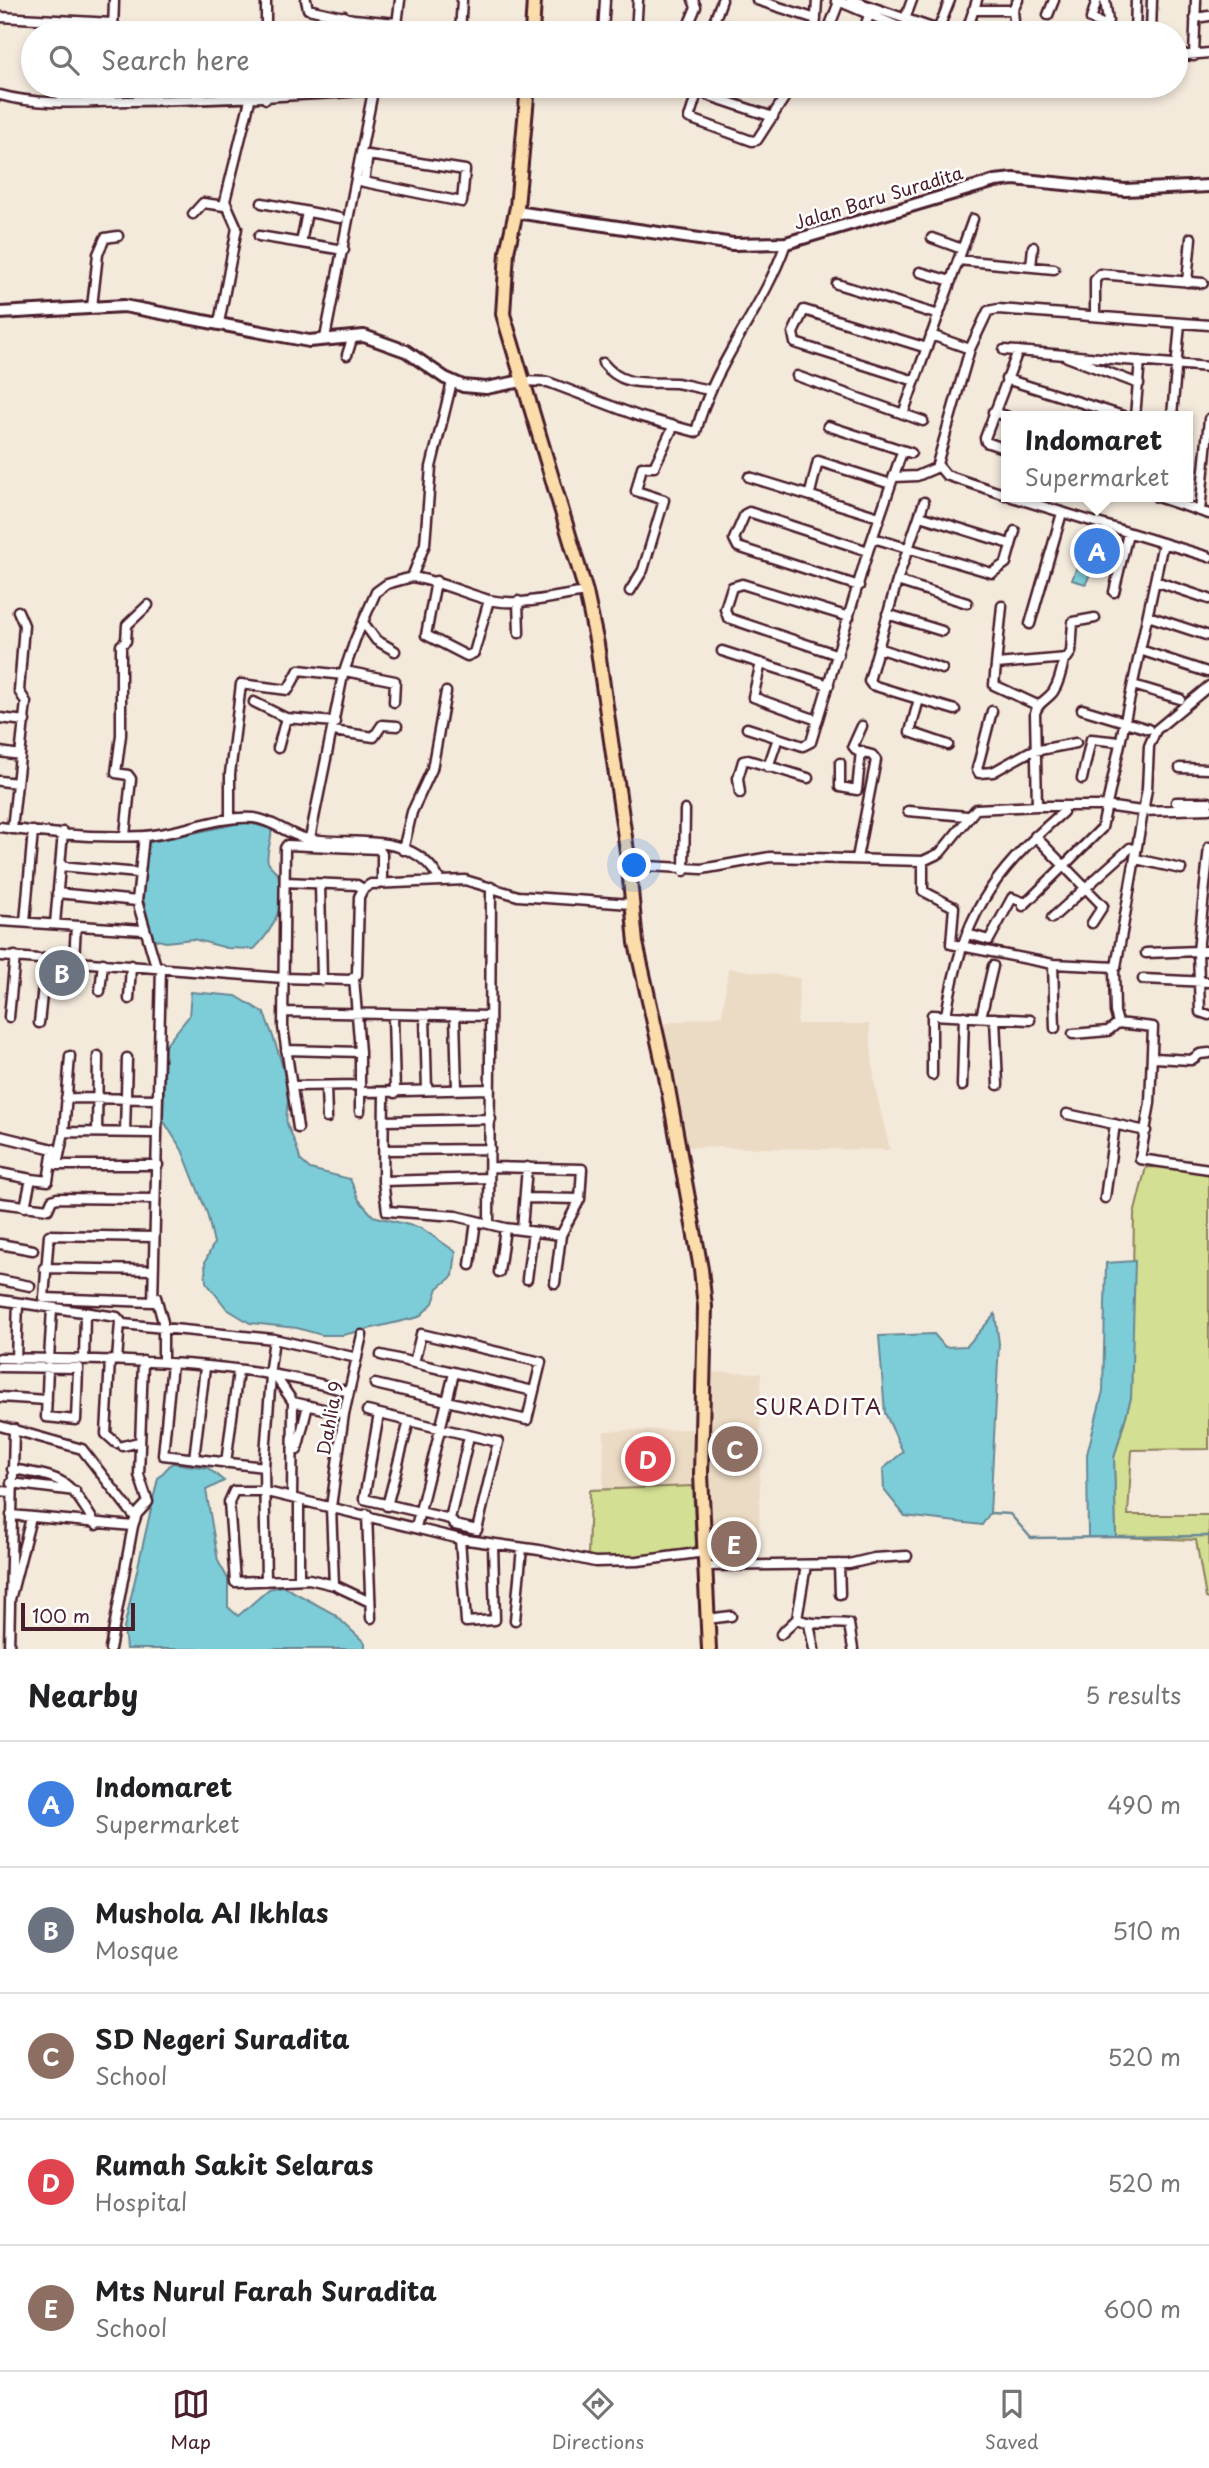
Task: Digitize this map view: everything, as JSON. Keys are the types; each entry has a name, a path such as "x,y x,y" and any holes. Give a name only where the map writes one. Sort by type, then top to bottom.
{"main road":[{"path":"533,21 534,0"},
{"path":"527,98 516,212 508,252 502,314 586,592 602,673 645,993 665,1072 704,1289 701,1464 709,1649"},
{"name":"Jalan Baru Suradita","path":"516,212 733,244 786,243 995,181 1014,179 1116,189 1209,186"},
{"path":"0,313 138,307 309,341 353,336 395,346 452,382 486,388 522,381"}],"street":[{"path":"113,21 114,0"},
{"path":"266,0 266,21"},
{"path":"306,0 308,9 382,21"},
{"path":"397,21 400,0"},
{"path":"461,21 462,0"},
{"path":"604,21 606,0"},
{"path":"637,21 638,0"},
{"path":"690,21 696,7 693,0"},
{"path":"715,21 722,0"},
{"path":"757,0 816,19 817,0"},
{"path":"851,0 910,21"},
{"path":"905,19 912,0"},
{"path":"941,21 950,0"},
{"path":"970,21 977,0"},
{"path":"1013,21 1013,10 1018,0"},
{"path":"1096,21 1091,19 1097,0"},
{"path":"1105,0 1108,21"},
{"path":"1135,21 1136,0"},
{"path":"1151,21 1152,0"},
{"path":"1195,56 1196,0"},
{"path":"831,21 838,1 884,21"},
{"path":"1048,15 1050,1"},
{"path":"973,10 1013,10"},
{"path":"867,21 869,15"},
{"path":"343,21 344,16"},
{"path":"1195,18 1209,16"},
{"path":"0,17 75,21"},
{"path":"1188,56 1209,54"},
{"path":"0,95 30,100 110,102 273,98"},
{"path":"361,181 373,98"},
{"path":"696,98 689,118 751,141 757,140 783,98"},
{"path":"694,108 703,98"},
{"path":"718,98 772,117"},
{"path":"219,323 237,228 225,206 250,100"},
{"path":"325,338 344,250 361,181 368,155 465,170 463,202 361,181"},
{"path":"193,214 203,203 225,206"},
{"path":"262,203 340,218"},
{"path":"301,243 307,212"},
{"path":"903,414 973,219"},
{"path":"92,307 100,247 106,238 118,236"},
{"path":"258,236 344,250"},
{"path":"932,238 962,249"},
{"path":"1187,282 1191,238"},
{"path":"522,381 548,382 638,416 696,432 710,390 742,329 761,303 786,243"},
{"path":"1031,267 1032,247"},
{"path":"958,260 1054,269"},
{"path":"920,272 951,281"},
{"path":"1095,316 1095,279 1100,274 1203,283"},
{"path":"837,284 939,315"},
{"path":"938,467 970,349 986,314 992,309 1209,325"},
{"path":"915,381 795,343 793,333 804,310 927,348"},
{"path":"1172,411 1180,323"},
{"path":"931,335 970,349"},
{"path":"346,355 353,336"},
{"path":"1004,350 1209,367"},
{"path":"1001,447 985,440 993,412 1018,351"},
{"path":"1066,356 1077,363 1139,384"},
{"path":"1136,411 1140,361"},
{"path":"603,363 622,380 644,385 678,384 710,390"},
{"path":"797,376 923,421"},
{"path":"1006,379 1098,411"},
{"path":"412,577 427,534 431,467 452,382"},
{"path":"993,412 1001,414"},
{"path":"1200,511 1207,471 1209,419"},
{"path":"630,591 643,570 664,500 636,491 642,467 653,467 674,425"},
{"path":"747,728 808,745 829,685 879,517 906,453 828,426"},
{"path":"810,493 818,461 893,480 917,476 938,467"},
{"path":"938,467 946,475 1001,493"},
{"path":"749,477 810,493 879,517"},
{"path":"924,502 869,677 872,685 955,710"},
{"path":"1028,502 1209,557"},
{"path":"1177,502 1209,514"},
{"path":"859,586 738,547 734,539 745,514 749,512 868,551"},
{"path":"1030,624 1062,513"},
{"path":"920,516 1010,544"},
{"path":"873,538 992,573 1006,563 1015,531"},
{"path":"1114,592 1128,533"},
{"path":"967,934 989,940 1012,898 1024,904 1062,864 1101,831 1164,543"},
{"path":"310,838 344,673 378,589 412,577 436,581 489,600 518,601 586,592"},
{"path":"436,581 426,635 467,656 474,653 489,600"},
{"path":"897,581 967,603"},
{"path":"1155,581 1209,599"},
{"path":"838,655 728,618 724,609 732,587 742,584 849,617"},
{"path":"518,601 519,633"},
{"path":"125,835 131,779 128,775 117,773 121,735 121,645 126,641 127,625 148,605"},
{"path":"1002,606 996,688 1037,705"},
{"path":"12,829 25,699 18,689 24,622 18,611"},
{"path":"887,614 942,631"},
{"path":"1148,616 1209,636"},
{"path":"1037,806 1037,705 1051,695 1064,659 1071,652 1073,622 1095,618"},
{"path":"363,622 376,640 395,651"},
{"path":"878,648 942,669"},
{"path":"1140,650 1207,672"},
{"path":"722,651 829,685"},
{"path":"997,664 1064,659"},
{"path":"761,663 753,697 817,720"},
{"path":"230,818 230,774 241,684 288,691 299,670 344,673 395,681 394,702"},
{"path":"1133,684 1180,699"},
{"path":"1118,1023 1115,1012 1114,968 1117,966 1126,902 1136,859 1141,811 1147,789 1147,753 1156,730 1208,688"},
{"path":"403,850 412,812 432,769 446,692"},
{"path":"919,699 910,732 948,745"},
{"path":"254,702 286,718 374,737 382,724 397,726"},
{"path":"1082,709 1148,729"},
{"path":"992,711 977,769 979,773 993,772 1037,749 1076,743"},
{"path":"0,718 24,721"},
{"path":"278,748 286,718"},
{"path":"857,858 876,760 872,755 853,746 862,726"},
{"path":"768,767 778,738"},
{"path":"1082,779 1091,739 1120,742"},
{"path":"840,763 839,787 857,790 861,751"},
{"path":"0,752 20,755"},
{"path":"740,793 738,778 743,761 748,760 808,778"},
{"path":"1180,768 1209,769"},
{"path":"0,781 17,783"},
{"path":"1176,802 1209,802"},
{"path":"628,865 684,871 758,857 923,861 940,853 976,809 1037,806 1106,806 1141,811 1209,809"},
{"path":"684,871 685,810"},
{"path":"908,811 967,817"},
{"path":"946,1015 967,934 985,893 1035,836 1063,812"},
{"path":"0,827 144,836 185,831 230,818 260,820 310,838 372,842 403,850 429,861 439,879"},
{"path":"24,922 33,831"},
{"path":"55,924 63,832"},
{"path":"144,836 136,901 143,930 159,967 158,1165 153,1237 153,1300 150,1303 45,1298 44,1268 49,1235 153,1237"},
{"path":"1035,836 1103,906 1092,923"},
{"path":"298,1128 294,1086 282,1027 285,848 288,845 379,849 382,854 382,883"},
{"path":"1209,847 1205,916 1198,951 1200,1012 1209,1015"},
{"path":"1052,918 1130,848"},
{"path":"1136,859 1181,869"},
{"path":"923,861 923,891 954,907 949,940 963,947 1053,964 1114,968"},
{"path":"60,866 139,873"},
{"path":"285,882 356,885 363,888 382,883 439,879 477,881 518,896 631,904"},
{"path":"320,884 322,980"},
{"path":"489,1222 491,887"},
{"path":"360,1111 360,1052 354,978 359,897 363,888"},
{"path":"57,893 136,901"},
{"path":"0,921 143,930"},
{"path":"74,960 76,926"},
{"path":"1146,953 1209,951"},
{"path":"0,956 283,978 354,978"},
{"path":"9,1017 15,956"},
{"path":"39,1023 46,958"},
{"path":"100,991 103,963"},
{"path":"1053,964 1055,1028"},
{"path":"129,999 131,965"},
{"path":"981,1017 993,965"},
{"path":"1143,979 1209,982"},
{"path":"284,1012 490,1016"},
{"path":"932,1075 931,1015 1030,1020"},
{"path":"393,1016 395,1093"},
{"path":"425,1016 427,1090"},
{"path":"455,1016 457,1089"},
{"path":"962,1086 964,1016"},
{"path":"995,1018 998,1085"},
{"path":"1073,1034 1108,1031 1118,1023 1152,1025 1154,1058 1140,1159 1209,1169"},
{"path":"286,1049 360,1052"},
{"path":"1154,1058 1191,1060 1200,1054 1209,1053"},
{"path":"70,1056 64,1132 57,1165 158,1165"},
{"path":"97,1132 98,1056"},
{"path":"125,1132 127,1058"},
{"path":"294,1086 326,1086 384,1093 489,1090"},
{"path":"326,1086 327,1118"},
{"path":"384,1093 383,1181 385,1208 391,1213 456,1216 505,1228 561,1235"},
{"path":"66,1097 158,1098"},
{"path":"1067,1114 1146,1130"},
{"path":"385,1121 491,1119"},
{"path":"1105,1198 1115,1124"},
{"path":"64,1132 158,1133"},
{"path":"0,1136 53,1149 48,1181 0,1173"},
{"path":"384,1150 490,1149"},
{"path":"490,1167 582,1169 580,1199 561,1235 555,1283"},
{"path":"522,1229 527,1167"},
{"path":"383,1181 489,1178"},
{"path":"25,1207 31,1179"},
{"path":"0,1203 48,1209 52,1200 57,1198 155,1203"},
{"path":"526,1198 580,1199"},
{"path":"155,1203 155,1303 164,1328 163,1362"},
{"path":"470,1265 476,1221"},
{"path":"499,1272 505,1228"},
{"path":"527,1279 533,1232"},
{"path":"0,1244 33,1250"},
{"path":"44,1268 153,1270"},
{"path":"0,1280 30,1286"},
{"path":"0,1300 117,1317 120,1322 113,1360 106,1434 120,1444 139,1442"},
{"path":"16,1359 18,1303"},
{"path":"0,1358 48,1363 78,1368 77,1419 48,1419 48,1363 52,1309"},
{"path":"84,1360 85,1314"},
{"path":"120,1322 274,1339 357,1358"},
{"path":"375,1384 527,1420 541,1362 421,1334 414,1363"},
{"name":"Dahlia 9","path":"334,1586 331,1507 344,1414 362,1335"},
{"path":"266,1581 263,1491 274,1339"},
{"path":"381,1355 533,1391"},
{"path":"0,1367 84,1360 163,1362 272,1376 349,1392"},
{"path":"110,1649 134,1522 149,1499 139,1480 143,1362"},
{"path":"172,1364 162,1453 166,1456 264,1467"},
{"path":"194,1459 205,1368"},
{"path":"226,1463 238,1371"},
{"path":"416,1527 454,1373"},
{"path":"272,1376 293,1402 299,1577"},
{"path":"0,1397 47,1400"},
{"path":"293,1402 344,1414"},
{"path":"295,1463 308,1405"},
{"path":"367,1411 498,1443 477,1530 456,1525 450,1519 364,1499 379,1414"},
{"path":"387,1506 409,1421"},
{"path":"0,1426 86,1452 134,1522"},
{"path":"9,1649 4,1613 9,1597 14,1429"},
{"path":"450,1519 469,1436"},
{"path":"12,1468 53,1475 75,1491 96,1525"},
{"path":"0,1491 11,1487 75,1491"},
{"path":"370,1602 334,1586 299,1577 235,1582 229,1502 238,1490 263,1491 367,1514 460,1539 604,1563 705,1552"},
{"path":"367,1514 371,1618"},
{"path":"10,1515 96,1525 134,1522"},
{"path":"9,1597 14,1592 31,1518"},
{"path":"460,1539 466,1622 495,1620 493,1544"},
{"path":"515,1620 522,1548"},
{"path":"705,1566 839,1564 907,1556"},
{"path":"839,1564 840,1594"},
{"path":"781,1634 797,1619 806,1565"},
{"path":"707,1619 731,1616"},
{"path":"797,1619 809,1624 827,1621 849,1625 853,1649"},
{"path":"809,1624 814,1649"}],"shaded area":[{"path":"728,968 800,978 797,1024 869,1024 875,1086 890,1150 685,1147 659,1024 722,1015"},
{"path":"711,1372 761,1373 759,1563 708,1562"},
{"path":"693,1429 693,1486 603,1489 604,1431"}],"green space":[{"path":"1146,1167 1209,1168 1209,1449 1132,1450 1128,1515 1209,1515 1209,1599 1206,1598 1196,1540 1116,1537 1114,1458 1131,1398 1134,1215"},
{"path":"693,1486 696,1545 693,1549 627,1558 588,1557 590,1490"}],"water":[{"path":"1082,561 1086,568 1092,565 1096,572 1089,576 1086,584 1072,580 1078,564 1075,562"},
{"path":"245,822 271,829 268,862 277,873 281,885 277,915 261,942 254,949 227,948 193,939 166,942 153,939 143,898 147,843"},
{"path":"191,992 236,996 264,1013 285,1077 288,1097 287,1124 300,1160 310,1169 350,1179 359,1200 373,1216 421,1228 456,1252 453,1276 438,1288 433,1303 419,1317 343,1335 322,1335 297,1328 250,1323 227,1309 206,1282 205,1262 214,1243 207,1213 182,1150 163,1120 165,1046 189,1016"},
{"path":"1135,1261 1131,1398 1114,1458 1116,1537 1088,1537 1087,1454 1103,1391 1106,1263"},
{"path":"995,1314 999,1343 990,1513 982,1525 905,1516 884,1490 883,1469 903,1452 885,1413 879,1336 934,1334 945,1347 967,1346"},
{"path":"172,1463 208,1468 224,1481 206,1490 218,1561 228,1579 228,1607 238,1616 269,1589 283,1586 334,1614 365,1643 365,1649 126,1649 124,1628 158,1478"}],"waterway":[{"path":"990,1513 1010,1514 1031,1538 1209,1536"}],"place":[{"name":"Indomaret","path":"1097,551"},
{"name":"Mushola Al Ikhlas","path":"62,973"},
{"name":"SD Negeri Suradita","path":"735,1449"},
{"name":"Rumah Sakit Selaras","path":"648,1459"},
{"name":"Mts Nurul Farah Suradita","path":"734,1544"}],"district":[{"name":"SURADITA","path":"819,1406"}]}
